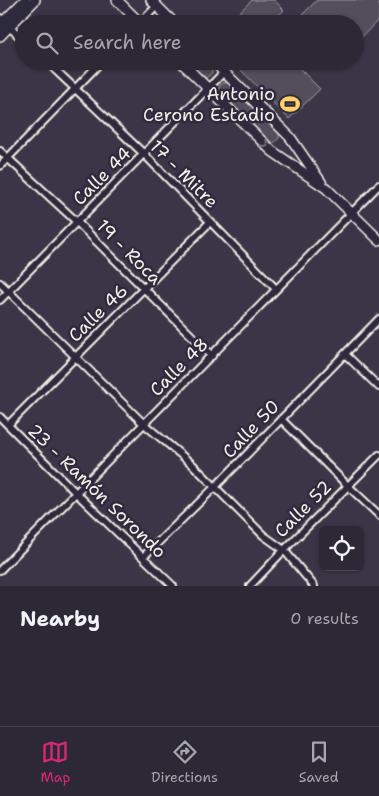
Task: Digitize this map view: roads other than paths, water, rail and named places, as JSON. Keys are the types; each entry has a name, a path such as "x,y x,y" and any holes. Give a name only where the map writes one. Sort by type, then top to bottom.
{"street":[{"path":"0,36 3,23 25,0"},
{"path":"3,23 36,0"},
{"path":"117,0 132,15"},
{"path":"146,15 154,3 166,15"},
{"path":"3,23 15,33"},
{"name":"17 - Mitre","path":"55,70 144,154 276,289"},
{"path":"0,166 93,70"},
{"path":"189,70 272,151 326,188 379,240"},
{"path":"224,72 290,137 326,188"},
{"name":"Calle 44","path":"0,300 224,72"},
{"name":"19 - Roca","path":"0,151 77,222 212,356"},
{"name":"Calle 48","path":"0,570 379,185"},
{"name":"Calle 46","path":"8,425 210,222"},
{"path":"0,283 144,424 192,464 263,535 284,550 314,586"},
{"name":"Calle 50","path":"143,557 216,487 379,319"},
{"path":"345,354 379,387"},
{"name":"23 - Ramón Sorondo","path":"0,417 172,586"},
{"path":"281,419 379,515"},
{"name":"Calle 52","path":"250,586 379,455"}],"place":[{"name":"Antonio Cerono Estadio","path":"290,104"}]}
